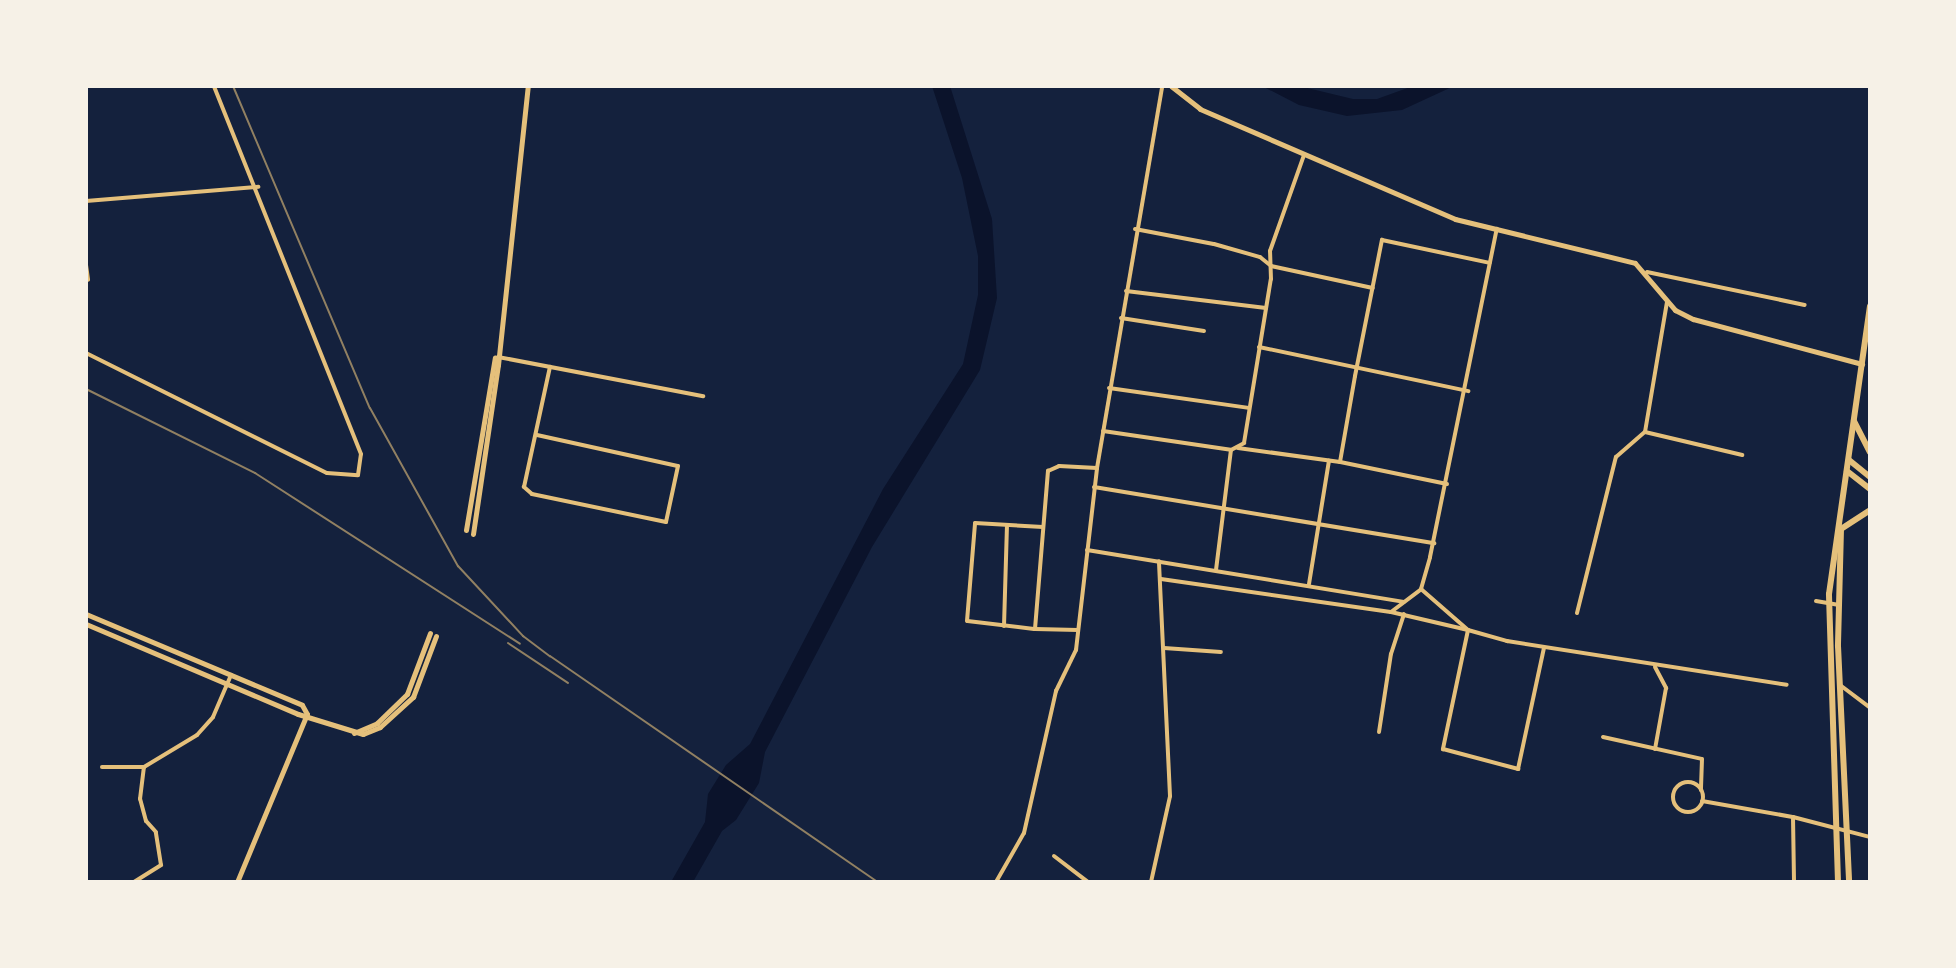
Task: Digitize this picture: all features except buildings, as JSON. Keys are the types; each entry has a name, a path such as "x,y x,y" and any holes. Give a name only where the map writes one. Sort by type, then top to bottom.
{"main road":[{"path":"1838,882 1829,604 1862,364 1867,347 1870,306"},
{"path":"1854,421 1870,452"},
{"path":"1849,460 1870,477"},
{"path":"1847,471 1870,489"},
{"path":"1841,529 1870,510"},
{"path":"1841,529 1838,605 1849,882"},
{"path":"1829,677 1840,681"}],"street":[{"path":"86,353 327,473 358,475 361,454 258,187 214,86"},
{"path":"473,534 528,86"},
{"path":"996,882 1024,833 1056,691 1076,650 1094,487 1109,388 1162,86"},
{"path":"1171,86 1200,109 1455,219 1635,263 1647,272 1668,300 1693,319 1862,364"},
{"path":"1233,449 1244,443 1266,308 1270,251 1304,155"},
{"path":"86,201 258,187"},
{"path":"1135,229 1214,244 1260,257 1271,266 1373,288"},
{"path":"1391,612 1421,589 1434,543 1468,391 1497,229"},
{"path":"1340,462 1382,240 1490,263"},
{"path":"86,265 88,280"},
{"path":"1647,272 1805,305"},
{"path":"1125,291 1266,308"},
{"path":"1577,613 1616,457 1645,432 1668,300"},
{"path":"1121,318 1204,331"},
{"path":"1259,347 1468,391"},
{"path":"496,356 703,396"},
{"path":"466,530 496,356"},
{"path":"537,435 678,466 666,522 532,494 524,487 550,367"},
{"path":"1109,388 1249,408"},
{"path":"1103,431 1340,462 1447,484"},
{"path":"1645,432 1742,455"},
{"path":"1216,570 1233,449"},
{"path":"1309,584 1329,461"},
{"path":"1035,629 1048,471 1059,466 1097,468"},
{"path":"1094,487 1434,543"},
{"path":"1043,527 975,523 967,621 1004,627 1078,630"},
{"path":"1004,627 1007,525"},
{"path":"1087,550 1404,602"},
{"path":"1151,882 1170,796 1159,561"},
{"path":"1161,579 1404,614 1544,648 1653,666 1688,666 1787,685"},
{"path":"1421,589 1468,630"},
{"path":"1816,601 1838,605"},
{"path":"1430,620 1447,613"},
{"path":"86,614 302,705 307,714"},
{"path":"1379,732 1391,654 1404,614"},
{"path":"86,624 353,733 377,723 407,694 433,634"},
{"path":"1468,630 1443,749 1518,769 1544,648"},
{"path":"1164,648 1221,652"},
{"path":"1653,666 1666,688 1655,749"},
{"path":"102,767 144,767 197,735 213,717 231,674"},
{"path":"1840,681 1870,708"},
{"path":"237,882 307,714"},
{"path":"1603,737 1702,759 1702,801"},
{"path":"134,882 161,865 156,832 146,821 140,799 144,767"},
{"path":"1701,790 1691,783 1681,784 1672,799 1677,808 1689,812 1702,801"},
{"path":"1702,801 1793,817 1870,837"},
{"path":"1793,817 1794,882"},
{"path":"1054,856 1088,882"},
{"path":"1743,882 1780,882"}],"water":[{"path":"932,86 950,86 992,219 997,298 980,370 872,547 765,752 759,783 736,820 722,831 693,882 671,882 705,822 708,794 726,765 750,744 883,489 963,364 978,295 978,256 962,178"},
{"path":"1262,86 1299,86 1353,99 1377,99 1413,86 1454,86 1402,110 1347,116 1299,105"}],"railway":[{"path":"233,86 370,408 458,566 523,636 878,882"},
{"path":"86,389 255,473 520,644"},
{"path":"508,643 568,683"}]}
